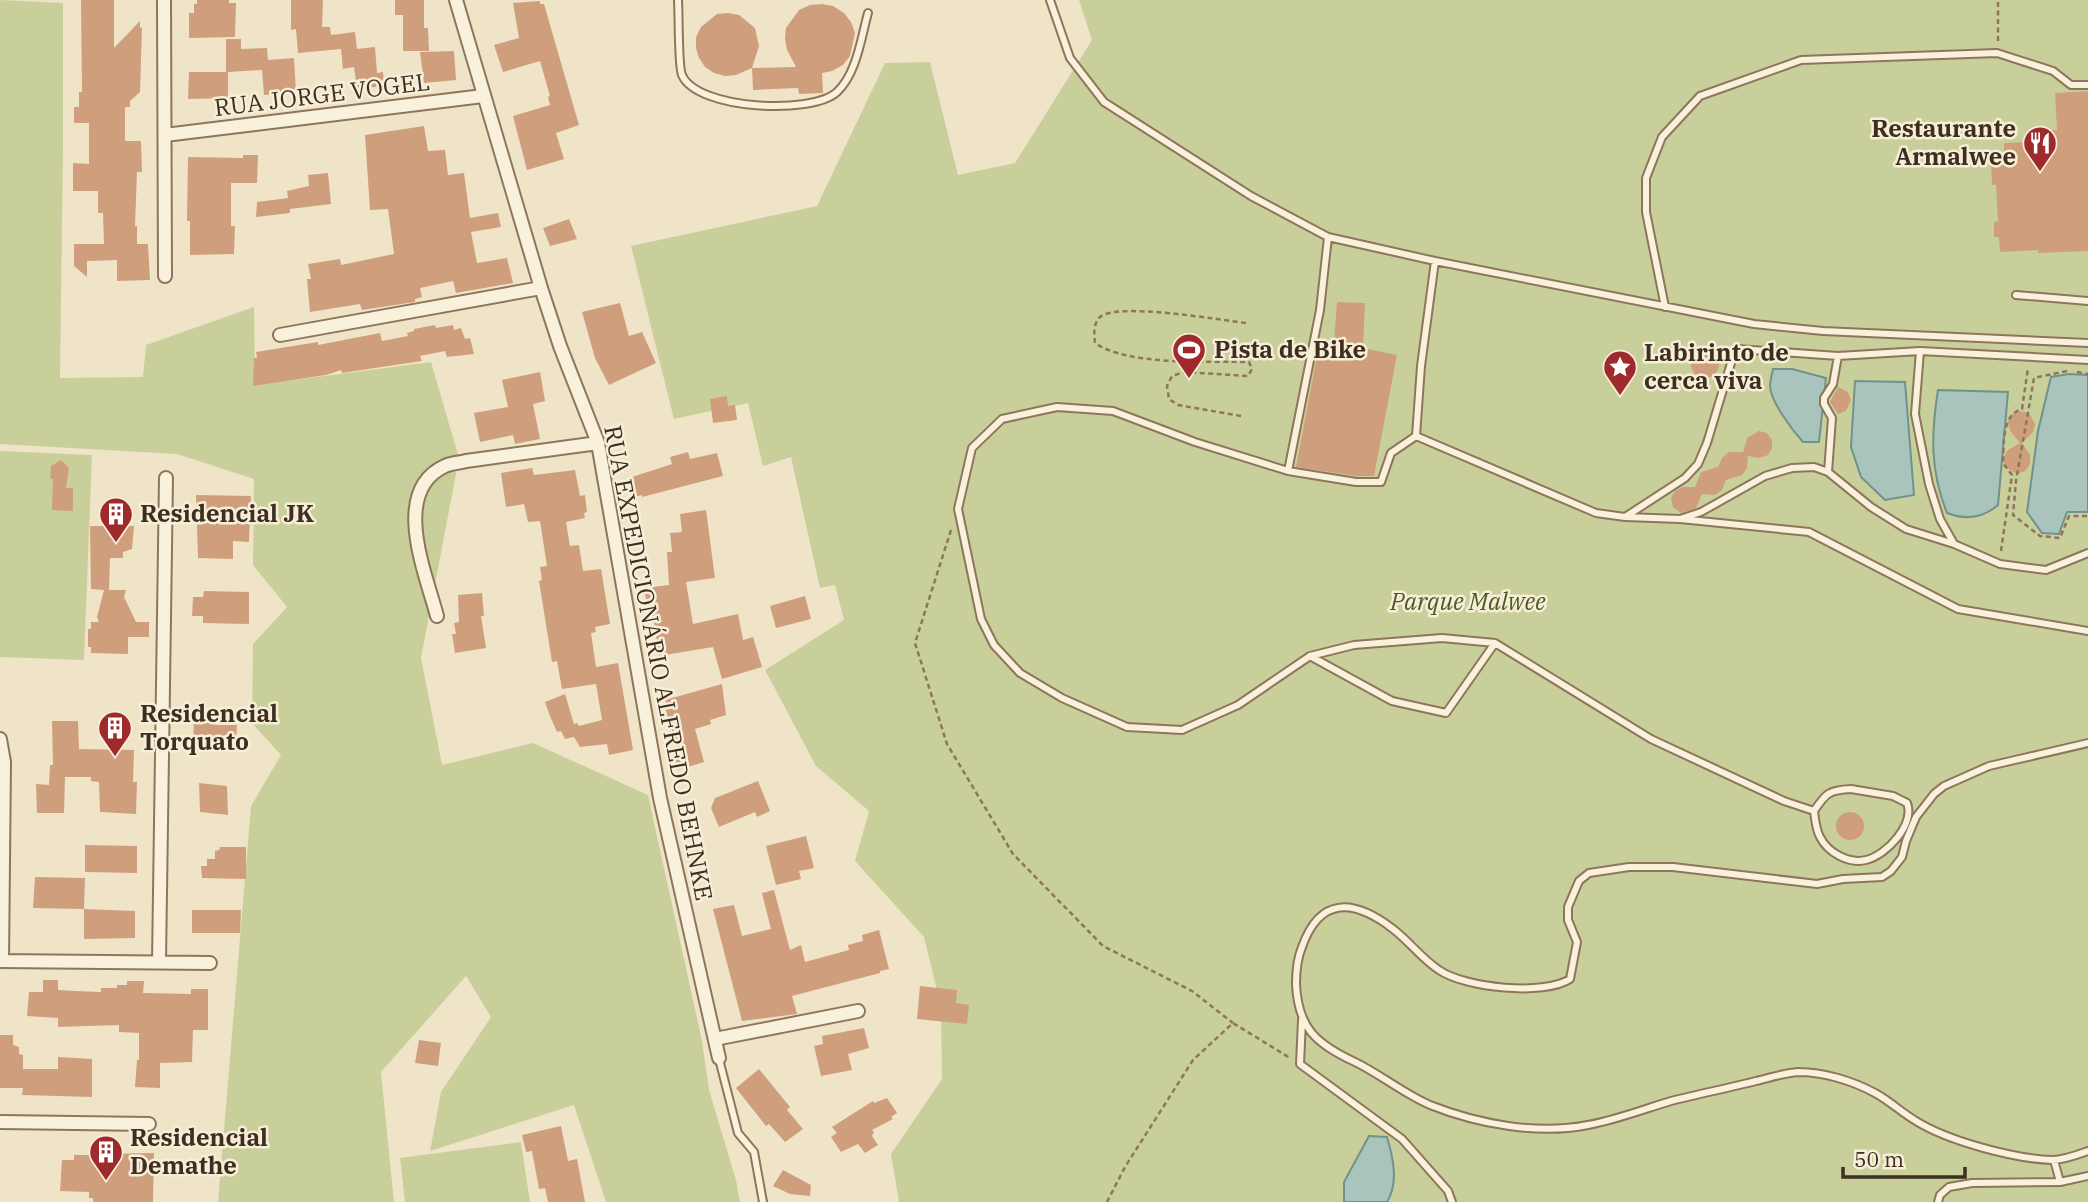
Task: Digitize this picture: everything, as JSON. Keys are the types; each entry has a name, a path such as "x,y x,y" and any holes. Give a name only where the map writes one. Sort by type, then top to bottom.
{"street":[{"path":"164,0 165,276"},
{"name":"RUA EXPEDICIONÁRIO ALFREDO BEHNKE","path":"456,0 541,288 560,346 598,443 660,798 719,1058"},
{"name":"RUA JORGE VOGEL","path":"165,135 483,96"},
{"path":"280,335 541,288"},
{"path":"437,616 418,544 415,514 418,491 429,477 445,466 466,461 598,443"},
{"path":"159,962 166,478"},
{"path":"0,739 4,762 1,961 210,963"},
{"path":"715,1039 858,1011"},
{"path":"0,1122 149,1124"}],"lane":[{"path":"678,0 682,75 691,86 704,94 752,105 791,106 824,101 837,92 848,79 868,13"},
{"path":"1049,0 1070,58 1104,102 1251,197 1328,237 1435,261 1754,324 1823,331 2088,343"},
{"path":"1665,307 1646,212 1646,178 1662,136 1695,100 1801,60 1997,52 2053,71 2071,85 2088,85"},
{"path":"1288,471 1320,310 1328,237"},
{"path":"1416,436 1421,366 1435,261"},
{"path":"2016,295 2088,300"},
{"path":"1625,517 1685,478 1698,464 1734,353 1738,349 1838,356 1920,351 2088,360"},
{"path":"1920,351 1915,414 1928,484 1940,519 1954,544"},
{"path":"1828,472 1832,418 1824,404 1824,398 1833,384 1838,356"},
{"path":"1416,436 1391,453 1381,482 1356,482 1288,471 1195,442 1113,411 1057,407 1002,419 972,448 958,509 981,619 994,645 1020,673 1062,698 1127,727 1182,730 1238,705 1310,656 1354,645 1442,638 1495,643 1651,739 1784,801 1814,811"},
{"path":"1416,436 1596,513 1809,532 1958,609 2088,631"},
{"path":"1680,519 1700,512 1765,476 1792,468 1814,467 1828,472 1871,507 1906,529 1954,544 2000,564 2046,570 2088,554"},
{"path":"1310,656 1392,701 1446,713 1495,643"},
{"path":"2088,743 1989,766 1944,786 1916,817 1902,857 1891,871 1882,877 1843,879 1817,884 1673,867 1629,867 1590,873 1579,881 1568,908 1568,920 1577,942 1570,979 1563,984 1541,988 1496,987 1440,971 1393,928 1364,910 1341,906 1325,911 1310,929 1296,970 1297,1006 1302,1020 1315,1037 1338,1054 1372,1070 1429,1104 1511,1126 1549,1130 1588,1125 1682,1098 1798,1072 1838,1077 1867,1089 1919,1123 1979,1148 2054,1160 2088,1151"},
{"path":"1838,789 1893,796 1908,803 1910,810 1894,841 1878,854 1865,860 1847,859 1831,850 1819,836 1814,811 1825,794 1838,789"},
{"path":"1302,1020 1300,1063 1402,1139 1448,1191 1452,1202"},
{"path":"719,1058 738,1133 754,1152 763,1202"},
{"path":"2054,1160 2060,1182"},
{"path":"1938,1202 1940,1195 1950,1187 1972,1183 2060,1182 2088,1176"}],"path":[{"path":"1997,52 1998,0"},
{"path":"1241,416 1178,405 1169,399 1167,386 1172,376 1184,372 1248,376 1252,369 1249,362 1140,358 1104,349 1095,342 1093,330 1100,317 1114,311 1145,311 1246,323"},
{"path":"2000,564 2012,475 2003,463 2007,422 2012,413 2022,410 2030,358"},
{"path":"2088,373 2068,371 2034,378 2016,481 2013,515 2039,536 2060,538 2069,516 2088,516"},
{"path":"958,509 915,643 947,744 1013,854 1103,946 1192,991 1233,1023 1300,1063"},
{"path":"1107,1202 1125,1167 1193,1060 1233,1023"}],"green space":[{"path":"0,0 63,3 60,378 143,377 146,345 254,307 255,385 431,362 459,458 421,658 442,765 533,743 648,795 702,1041 709,1090 740,1202 606,1202 574,1105 430,1151 441,1092 491,1017 466,976 381,1072 394,1202 218,1202 251,806 281,755 252,723 253,644 287,607 253,565 254,479 177,454 0,444"},
{"name":"Parque Malwee","path":"1079,0 2088,0 2088,1202 899,1202 891,1154 942,1079 941,1007 924,937 855,861 869,811 816,766 765,670 844,620 835,585 820,588 791,457 763,466 748,403 674,419 631,246 817,206 885,63 930,62 958,175 1015,163 1092,40"},
{"path":"0,451 92,455 84,660 0,657"},
{"path":"521,1142 530,1202 405,1202 400,1158"}],"water":[{"path":"1773,369 1792,369 1826,378 1819,442 1803,442 1783,416 1771,392"},
{"path":"2088,375 2088,512 2067,512 2059,534 2042,533 2027,512 2038,431 2051,377"},
{"path":"1855,381 1905,382 1914,495 1885,500 1861,477 1851,447"},
{"path":"1938,390 2008,392 1998,505 1980,515 1960,517 1947,513 1941,497 1933,452"},
{"path":"1369,1136 1387,1137 1394,1170 1391,1195 1387,1202 1344,1202 1344,1182"}],"building":[{"path":"81,0 114,0 114,48 140,21 140,28 142,27 140,92 130,101 130,107 125,107 125,141 141,141 142,172 137,172 135,226 137,244 148,244 150,280 117,281 117,260 87,261 87,277 74,266 74,244 104,244 103,213 98,213 98,191 73,191 73,163 89,164 89,123 74,123 74,107 79,107 79,92 82,92"},
{"path":"197,0 229,0 229,3 236,3 235,37 189,38 189,13 194,13"},
{"path":"291,0 323,0 322,27 330,27 331,35 355,32 357,49 375,47 377,73 383,72 384,86 357,89 354,67 343,69 341,49 298,53 296,29 291,30"},
{"path":"395,0 424,0 424,28 428,28 429,51 403,51 403,15 395,15"},
{"path":"540,1 540,4 544,4 579,125 556,133 564,159 527,170 513,116 550,105 550,96 540,61 503,72 494,45 519,38 513,3"},
{"path":"810,5 833,6 851,22 855,33 850,56 843,65 822,73 823,93 799,94 798,88 753,90 752,68 796,67 787,50 785,39 786,28 799,10"},
{"path":"717,14 739,15 755,28 759,46 752,68 736,75 725,76 705,67 696,48 696,37 701,27"},
{"path":"226,39 241,39 241,49 267,48 268,60 294,58 296,93 264,95 262,70 228,72 228,98 188,99 189,72 226,72"},
{"path":"454,51 456,80 424,83 420,52"},
{"name":"Restaurante Armalwee","path":"2088,91 2088,251 2000,252 1999,237 1994,237 1994,222 1998,221 1996,185 1992,185 1991,161 1995,160 1995,156 2004,155 2004,143 2028,142 2028,131 2057,130 2055,93"},
{"path":"424,126 428,151 445,150 448,175 464,173 470,218 498,213 501,227 471,232 477,263 507,258 513,283 456,293 453,281 420,288 422,297 415,299 415,302 362,310 360,304 310,312 307,279 311,279 308,264 340,259 341,265 394,254 388,209 370,210 365,135"},
{"path":"243,155 258,155 257,183 231,183 231,226 235,226 234,254 190,255 190,221 187,221 188,157 243,158"},
{"path":"328,173 331,204 256,217 257,202 288,198 287,191 309,186 308,175"},
{"path":"569,219 577,239 550,246 543,228"},
{"path":"1337,302 1365,303 1363,348 1397,355 1374,476 1296,467 1320,340 1334,342"},
{"path":"620,303 629,336 642,332 656,363 609,385 595,358 582,312"},
{"path":"435,325 436,328 453,325 454,330 461,328 465,339 470,338 474,354 447,357 445,351 420,356 422,361 342,373 341,370 326,375 253,386 256,352 318,342 318,345 380,333 382,341 408,336 407,333 414,329"},
{"path":"1705,350 1715,354 1719,364 1715,374 1705,378 1695,374 1691,364 1695,354"},
{"path":"540,372 545,401 533,404 540,439 515,444 513,435 480,442 474,413 508,407 502,380"},
{"path":"1838,387 1848,392 1851,400 1846,411 1838,414 1830,402"},
{"path":"727,396 728,406 735,405 737,420 713,423 710,399"},
{"path":"2020,411 2029,413 2035,424 2033,432 2022,443 2030,455 2030,464 2025,471 2017,474 2005,467 2003,458 2008,450 2020,443 2010,431 2008,422 2012,414"},
{"path":"1759,431 1767,433 1772,440 1768,455 1759,458 1748,456 1747,468 1742,475 1726,480 1722,490 1715,495 1702,494 1696,508 1681,513 1673,507 1671,498 1674,492 1682,487 1695,487 1701,472 1718,467 1729,452 1743,452 1747,438"},
{"path":"688,452 690,459 717,453 723,476 634,497 629,478 672,464 670,457"},
{"path":"61,460 69,468 66,488 73,488 73,511 52,510 51,466"},
{"path":"532,468 534,475 575,470 580,496 585,495 585,518 566,522 570,546 579,545 583,571 601,569 610,624 595,627 596,632 591,633 596,667 618,663 633,750 609,755 607,744 580,747 574,737 565,739 561,731 557,732 550,716 545,702 565,694 574,724 579,726 602,720 596,684 562,689 557,661 552,662 539,581 542,580 540,567 547,566 540,521 528,522 524,504 506,507 501,473"},
{"path":"196,495 251,496 249,542 233,541 233,559 198,558"},
{"path":"706,510 715,578 686,582 693,624 738,614 743,640 753,637 762,667 722,679 713,647 659,656 654,621 650,622 644,588 669,585 667,552 672,552 670,533 682,532 680,514"},
{"path":"90,526 134,526 132,549 123,552 123,558 110,558 109,590 126,590 124,597 136,622 149,622 149,637 128,637 128,654 91,653 91,647 88,647 88,629 91,629 91,622 99,622 97,617 104,590 91,589"},
{"path":"204,591 249,592 249,624 203,623 203,616 192,616 193,597 203,597"},
{"path":"482,593 484,616 481,616 486,648 455,653 452,634 456,634 454,623 459,622 458,595"},
{"path":"805,596 811,619 776,628 770,606"},
{"path":"722,684 726,715 695,729 704,762 678,770 673,751 678,749 664,705 667,705 665,700"},
{"path":"194,719 215,722 215,725 237,725 236,739 230,738 229,747 193,751"},
{"path":"52,721 78,721 79,749 134,750 136,814 100,812 99,782 91,781 91,777 65,777 64,813 37,813 36,784 49,785 50,765 53,765"},
{"path":"758,781 770,811 757,817 755,812 719,827 711,808 715,798"},
{"path":"199,783 227,786 228,815 200,812"},
{"path":"1850,812 1860,816 1864,826 1860,836 1850,840 1840,836 1836,826 1840,816"},
{"path":"806,836 814,868 799,871 801,879 776,885 766,846"},
{"path":"85,845 137,846 137,873 85,872"},
{"path":"220,847 246,847 246,879 202,878 201,866 207,866 207,859 215,859 215,851"},
{"path":"35,877 85,878 84,909 33,908"},
{"path":"774,890 790,950 801,945 805,962 849,950 848,945 863,941 862,935 879,930 889,969 792,996 797,1014 742,1021 713,909 734,905 742,936 771,929 762,893"},
{"path":"84,909 135,911 135,938 84,939"},
{"path":"192,910 241,910 240,933 192,933"},
{"path":"43,980 58,980 58,990 76,991 101,992 101,988 127,985 127,981 144,981 143,993 191,994 191,989 208,989 208,1030 193,1030 192,1062 160,1063 160,1088 135,1087 139,1033 119,1032 119,1025 58,1027 58,1018 27,1016 29,992 43,992"},
{"path":"920,986 957,990 956,1003 969,1005 967,1024 917,1019"},
{"path":"864,1028 869,1048 848,1054 852,1070 821,1076 814,1046 823,1044 822,1036"},
{"path":"0,1035 13,1035 13,1045 19,1047 19,1054 23,1055 23,1069 58,1069 58,1057 92,1059 92,1097 22,1095 23,1088 0,1088"},
{"path":"419,1040 441,1043 438,1066 415,1063"},
{"path":"759,1069 790,1107 787,1110 803,1129 785,1142 769,1124 766,1126 736,1088"},
{"path":"887,1098 897,1113 891,1117 893,1119 872,1130 872,1136 878,1145 865,1153 858,1144 841,1152 831,1137 837,1133 832,1127 873,1101 874,1103"},
{"path":"561,1126 568,1161 577,1159 585,1202 548,1202 545,1188 539,1189 532,1151 526,1152 522,1135"},
{"path":"90,1146 104,1147 103,1154 154,1153 153,1202 93,1202 93,1198 89,1198 89,1192 60,1191 62,1160 74,1160 74,1155 90,1155"},
{"path":"783,1170 811,1185 810,1196 790,1194 773,1186"}],"place":[{"name":"Restaurante Armalwee","path":"2040,173"},
{"name":"Pista de Bike","path":"1189,380"},
{"name":"Labirinto de cerca viva","path":"1620,397"},
{"name":"Residencial JK","path":"116,544"},
{"name":"Residencial Torquato","path":"115,758"},
{"name":"Residencial Demathe","path":"106,1182"}]}
